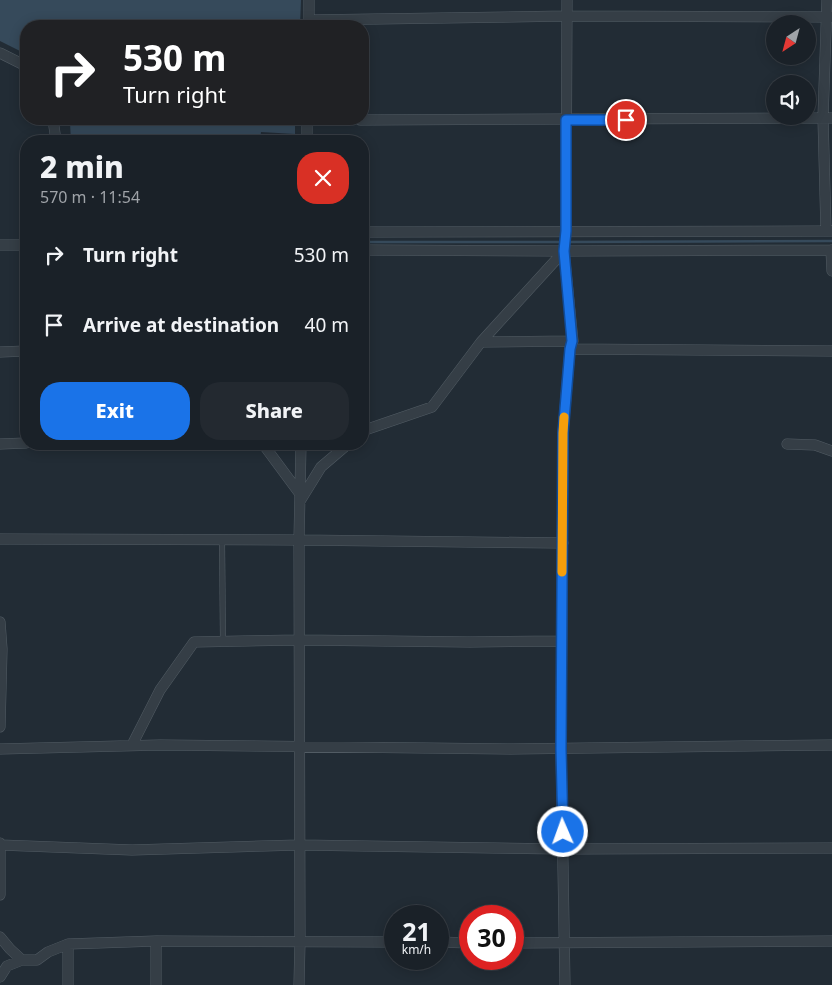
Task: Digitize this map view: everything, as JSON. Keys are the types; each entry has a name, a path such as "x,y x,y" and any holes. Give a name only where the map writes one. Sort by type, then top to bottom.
{"street":[{"path":"309,0 309,20"},
{"path":"565,985 561,749 563,433 571,345 564,249 566,233 566,0"},
{"path":"369,232 829,231 828,118 830,16 827,0"},
{"path":"369,21 567,16 830,16"},
{"path":"0,54 20,63"},
{"path":"369,120 828,118"},
{"path":"0,244 20,245"},
{"path":"369,428 432,406 481,342 564,249"},
{"path":"369,250 832,250 832,271"},
{"path":"481,342 832,350"},
{"path":"0,352 20,351"},
{"path":"0,444 20,443"},
{"path":"787,444 815,445 832,451"},
{"path":"267,450 300,498"},
{"path":"299,985 299,540 301,450"},
{"path":"300,498 321,467 341,450"},
{"path":"0,539 563,543"},
{"path":"0,622 2,649 0,728"},
{"path":"132,746 160,690 194,642 300,640 562,641"},
{"path":"0,749 132,746 561,749 832,745"},
{"path":"0,895 0,844 132,850 300,845 564,849 832,848"},
{"path":"0,937 10,950 22,960"},
{"path":"156,941 156,985"},
{"path":"0,978 7,966 22,960 37,960 48,952 68,944 156,941 384,942"},
{"path":"524,943 832,941"},
{"path":"68,944 68,985"}],"lane":[{"path":"222,541 223,642"}],"water":[{"path":"0,0 301,0 300,20 20,20 20,51 0,41"},
{"path":"70,125 295,125 295,134 261,132 261,135 71,135"}],"waterway":[{"path":"566,242 832,241"},
{"path":"369,242 561,242"}],"slow traffic":[{"path":"562,572 564,417"}],"route":[{"path":"563,832 561,749 563,433 572,341 564,251 566,231 566,120 626,120"}]}
